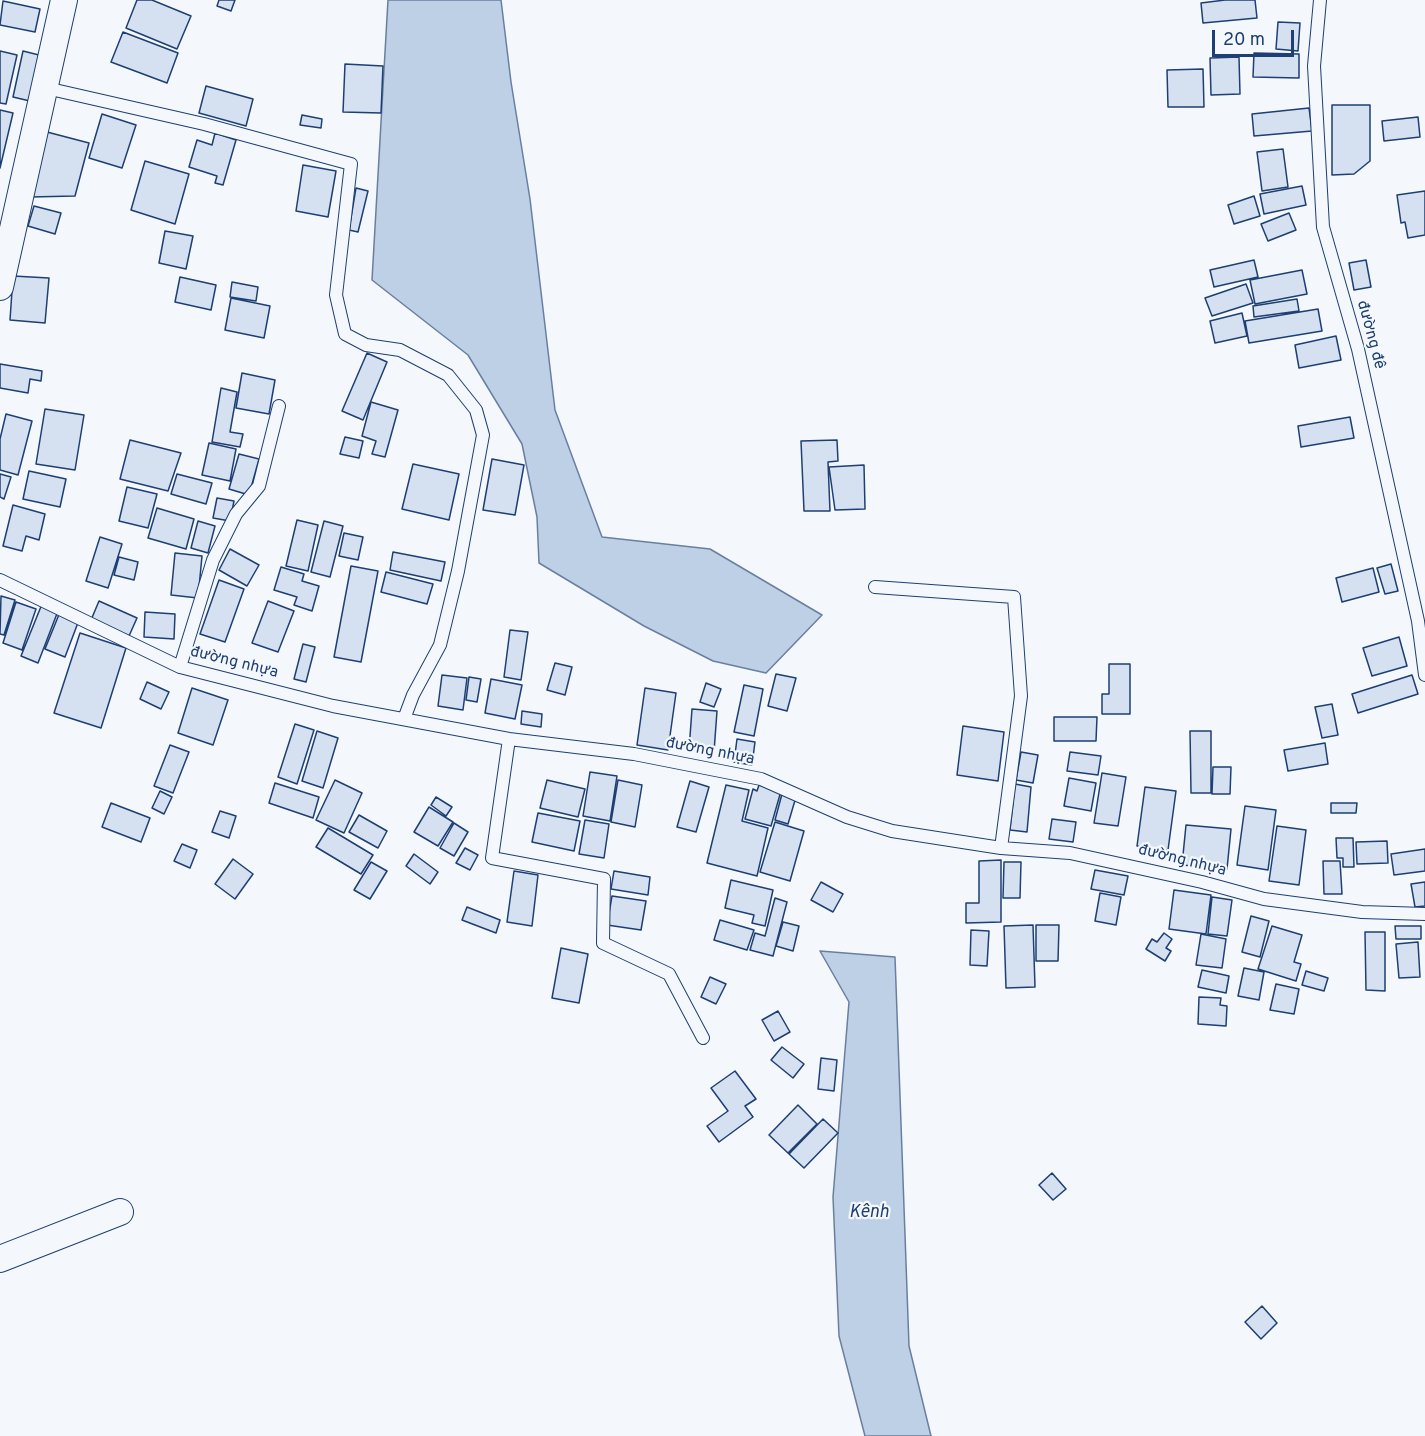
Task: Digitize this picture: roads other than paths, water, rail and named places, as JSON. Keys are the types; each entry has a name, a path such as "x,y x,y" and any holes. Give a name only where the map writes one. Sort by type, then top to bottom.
{"street":[{"path":"0,287 64,0"},
{"path":"0,1259 120,1212"}],"lane":[{"name":"đường đê","path":"1320,0 1314,66 1323,227 1358,349 1418,621 1425,675"},
{"path":"46,88 204,124 351,164 336,295 345,334 366,345 400,350 448,375 476,410 483,435 458,571 440,645 404,719"},
{"path":"180,667 213,560 236,514 259,486 279,406"},
{"name":"đường nhựa","path":"0,580 180,667 333,706 509,739 634,754 761,779 847,817 892,831 1001,848 1070,853 1202,882 1264,899 1362,912 1425,914"},
{"path":"875,588 1014,597 1021,696 1001,848"},
{"path":"509,739 492,858 604,879 603,943 669,974 703,1038"}],"water":[{"path":"388,0 501,0 511,82 530,199 555,410 602,537 710,549 822,615 766,673 713,661 644,626 539,563 537,517 522,444 468,355 372,280"},
{"name":"Kênh","path":"820,951 895,957 909,1346 931,1436 865,1436 839,1336 833,1197 849,1002"}]}
